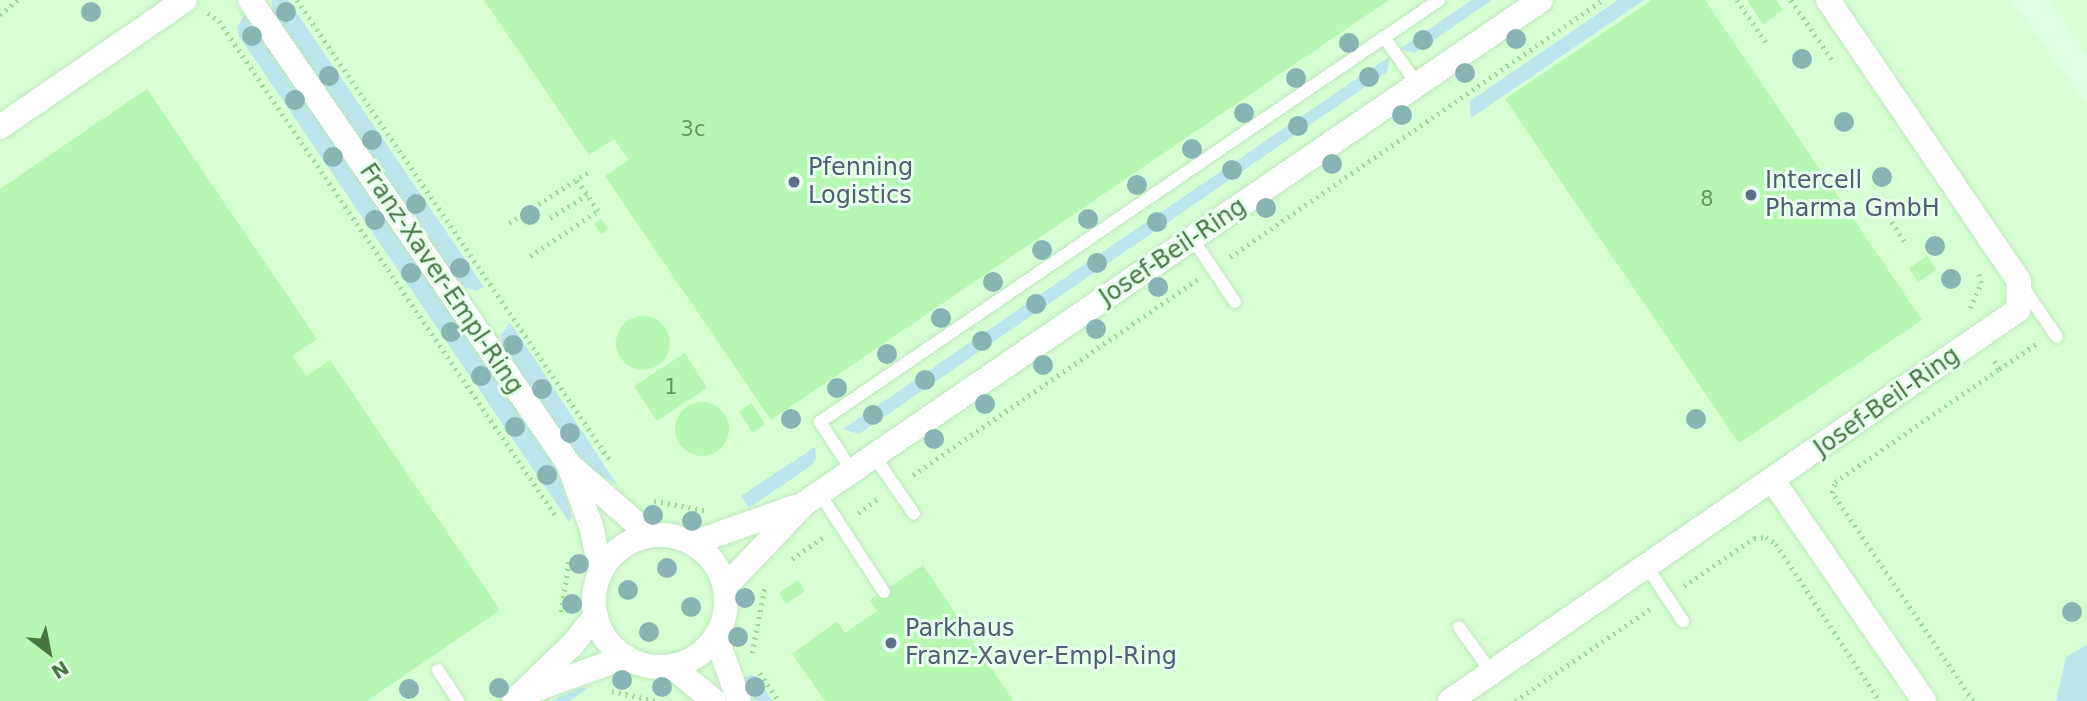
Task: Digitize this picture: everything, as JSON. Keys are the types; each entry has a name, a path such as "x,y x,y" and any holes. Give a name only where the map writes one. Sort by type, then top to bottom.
{"street":[{"name":"Franz-Xaver-Empl-Ring","path":"250,0 568,463 591,526 601,572"},
{"name":"Josef-Beil-Ring","path":"725,587 812,498 1541,0"},
{"path":"1828,0 2019,281"},
{"path":"0,127 192,6"},
{"name":"Josef-Beil-Ring","path":"1450,701 2018,310 2019,281"},
{"path":"568,463 651,536"},
{"path":"1773,481 1924,701"},
{"name":"Josef-Beil-Ring","path":"693,543 812,498"},
{"path":"668,535 693,543 714,562 725,587 725,613 716,636 696,656 671,666 648,665 625,657 602,632 596,615 595,593 601,572 622,548 651,536 668,535"},
{"path":"520,697 596,615"},
{"path":"716,636 739,701"},
{"path":"520,697 625,657"},
{"path":"671,666 714,701"}],"lane":[{"path":"852,471 820,422 1438,0"},
{"path":"1384,37 1417,84"},
{"path":"1192,239 1235,302"},
{"path":"2019,281 2055,334"},
{"path":"874,456 914,514"},
{"path":"812,498 840,525 884,592"},
{"path":"1647,567 1683,621"},
{"path":"1460,627 1492,673"},
{"path":"438,670 458,701"}],"path":[{"path":"0,15 17,0"},
{"path":"298,0 620,475"},
{"path":"787,562 1603,0"},
{"path":"1737,0 1766,42"},
{"path":"1791,0 1840,71"},
{"path":"192,6 212,13 219,21 564,527"},
{"path":"509,223 592,170"},
{"path":"530,256 598,211 576,180"},
{"path":"550,218 587,195"},
{"path":"1888,216 1904,241"},
{"path":"1965,313 1981,283 1970,259"},
{"path":"1973,701 1832,493 1835,482 1999,369 2055,334"},
{"path":"1991,358 1999,369"},
{"path":"648,500 710,512"},
{"path":"1516,701 1754,538 1766,537 1776,544 1880,701"},
{"path":"559,625 570,551"},
{"path":"751,659 766,578"},
{"path":"758,669 779,701"},
{"path":"601,689 656,701"}],"shaded area":[{"path":"0,0 2011,0 2087,104 2087,701 0,701"},
{"path":"272,0 288,0 484,287 476,291 459,285 272,12"},
{"path":"1472,0 1492,0 1415,53 1400,49"},
{"path":"1618,0 1644,0 1471,118 1470,101"},
{"path":"2051,0 2087,0 2087,54"},
{"path":"246,12 549,457 560,475 572,516 569,522 239,36 237,27"},
{"path":"1390,56 1387,72 859,434 843,429"},
{"path":"510,322 618,486 578,460 565,443 502,344 501,335"},
{"path":"815,447 816,458 812,465 749,508 741,496"},
{"path":"2087,645 2087,701 2056,701 2066,657"},
{"path":"757,676 772,701 755,701 743,678"},
{"path":"582,687 587,689 570,701 551,701"}],"building":[{"path":"484,0 1389,0 771,420 605,176 629,160 614,139 589,155"},
{"path":"1652,0 1705,0 1922,320 1739,443 1505,99"},
{"path":"1747,0 1776,0 1783,10 1763,24"},
{"path":"147,89 317,339 292,356 306,376 330,360 500,610 367,701 0,701 0,189"},
{"path":"601,219 608,229 601,234 594,224"},
{"path":"1927,256 1936,270 1918,282 1909,268"},
{"path":"643,316 662,324 670,343 662,362 643,370 624,362 616,343 624,324"},
{"path":"685,353 707,388 657,421 634,386"},
{"path":"702,402 721,410 729,429 721,448 702,456 683,448 675,429 683,410"},
{"path":"751,403 765,424 753,433 739,412"},
{"name":"Parkhaus Franz-Xaver-Empl-Ring","path":"923,565 1013,701 825,701 792,654 837,621 845,633 877,611 870,600"},
{"path":"798,580 805,591 786,604 779,593"}],"place":[{"name":"Pfenning Logistics","path":"794,182"},
{"name":"Intercell Pharma GmbH","path":"1751,195"},
{"name":"Parkhaus Franz-Xaver-Empl-Ring","path":"891,643"}]}
